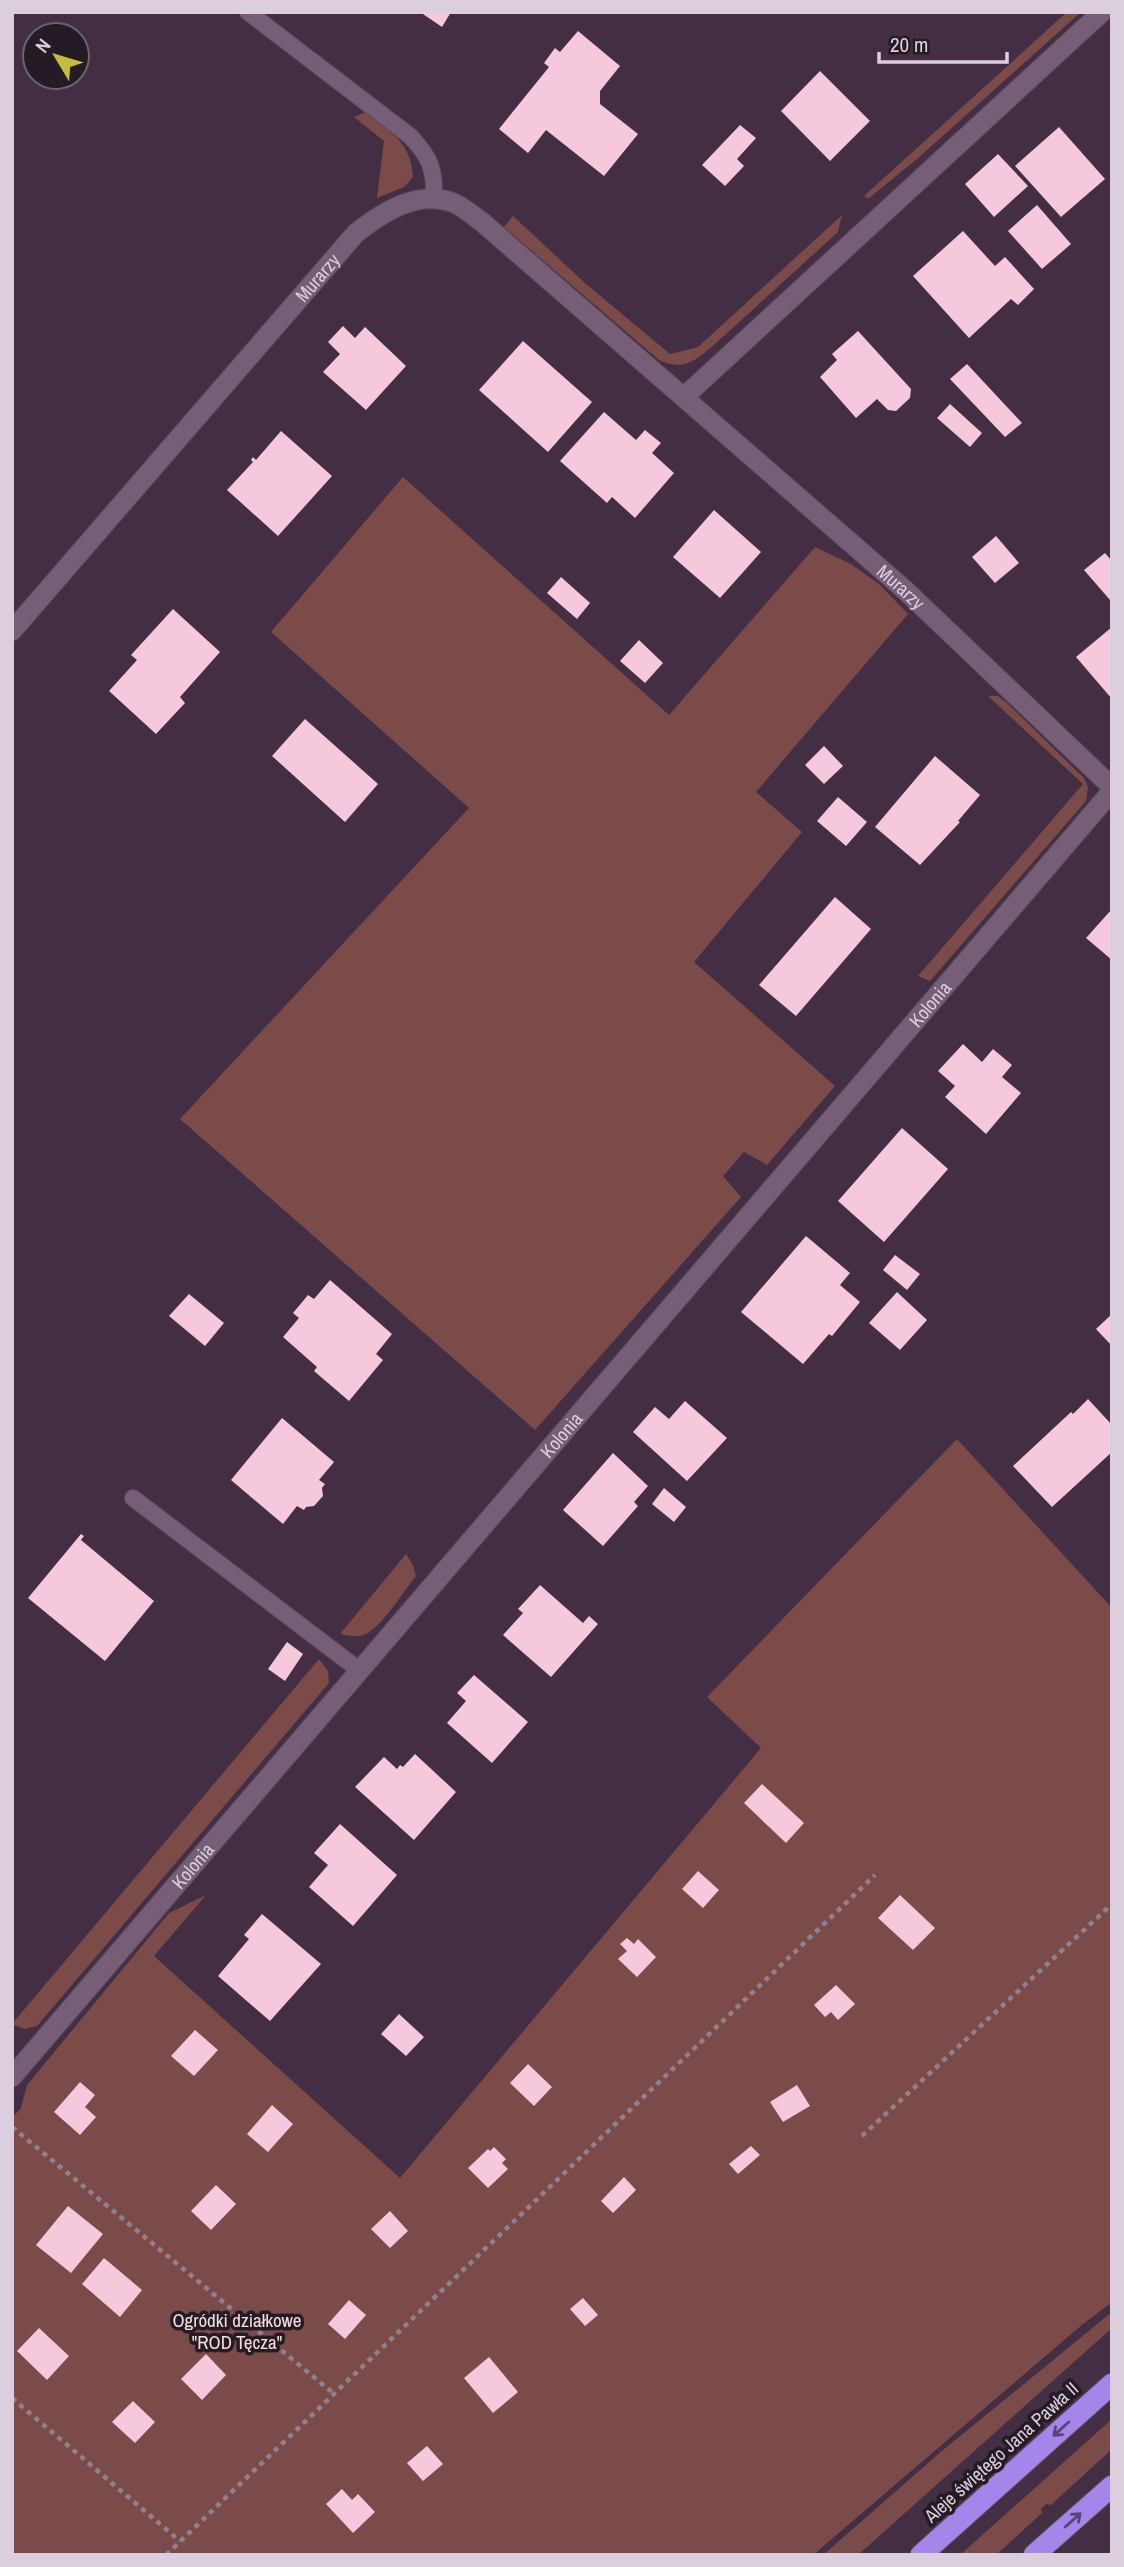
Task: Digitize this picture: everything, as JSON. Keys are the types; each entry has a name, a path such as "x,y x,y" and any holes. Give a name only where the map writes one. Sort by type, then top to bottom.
{"highway":[{"name":"Aleje świętego Jana Pawła II","path":"921,2555 1112,2384"},
{"path":"1034,2555 1112,2486"}],"street":[{"path":"685,396 1102,12"},
{"name":"Murarzy","path":"12,631 356,233 382,213 411,202 434,198 455,204 482,222 685,396 905,590 1112,789"},
{"name":"Kolonia","path":"12,2077 1112,789"}],"lane":[{"path":"248,12 410,136 426,153 435,176 434,198"},
{"path":"133,1498 359,1670"}],"path":[{"path":"166,2555 875,1875"},
{"path":"862,2136 1112,1903"},
{"path":"12,2127 333,2393"},
{"path":"12,2398 180,2541"}],"green space":[{"path":"1067,12 1081,12 917,159 868,199 864,196"},
{"path":"366,112 404,147 413,177 404,187 377,198 384,141 354,117"},
{"path":"842,215 838,232 715,344 689,363 676,365 659,360 504,227 513,216 586,284 670,354 698,347"},
{"path":"403,477 669,715 815,547 851,564 880,585 908,614 756,792 802,832 694,962 835,1086 767,1165 744,1152 723,1176 741,1197 535,1430 180,1119 469,808 271,632"},
{"path":"988,696 998,696 1007,703 1084,778 1088,787 1086,801 930,981 918,976 1083,784"},
{"name":"Ogródki działkowe \"ROD Tęcza\"","path":"957,1439 1112,1608 1112,2302 813,2555 12,2555 12,2118 21,2108 27,2085 169,1913 206,1895 154,1956 400,2178 761,1748 707,1697"},
{"path":"406,1554 416,1576 387,1614 365,1635 340,1634"},
{"path":"319,1659 328,1671 329,1683 37,2026 24,2029 12,2024"},
{"path":"1112,2312 1112,2328 858,2555 823,2555 943,2450"},
{"path":"1112,2419 1112,2449 1051,2505 1046,2504 1041,2509 1042,2513 996,2555 960,2555"}],"building":[{"path":"420,12 451,12 442,27"},
{"path":"578,31 620,66 600,91 600,104 638,134 604,176 546,130 528,153 499,129 549,67 544,63 555,48 560,52"},
{"path":"820,71 870,121 830,161 781,111"},
{"path":"740,125 756,138 737,159 744,166 725,186 702,165"},
{"path":"1059,127 1105,179 1061,217 1015,166"},
{"path":"998,154 1028,186 994,217 965,184"},
{"path":"1037,205 1071,244 1042,269 1008,231"},
{"path":"963,231 995,266 1005,257 1034,289 1018,305 1011,299 969,338 913,276"},
{"path":"343,326 355,338 365,327 406,366 366,410 323,372 340,354 328,342"},
{"path":"858,331 911,389 910,398 896,411 888,410 877,399 856,418 820,377 837,360 832,354"},
{"path":"523,341 592,402 548,452 479,390"},
{"path":"967,364 1022,423 1005,437 950,379"},
{"path":"950,404 982,433 970,447 937,418"},
{"path":"604,412 636,440 645,430 661,443 652,453 674,473 635,518 612,497 607,503 560,461"},
{"path":"281,431 332,476 278,536 227,490 253,462 253,457 256,460"},
{"path":"714,510 761,552 720,598 673,557"},
{"path":"996,536 1019,563 995,583 972,557"},
{"path":"1105,553 1112,561 1110,600 1084,570"},
{"path":"561,577 590,603 577,619 547,593"},
{"path":"173,609 220,652 180,697 185,703 156,734 109,691 137,660 131,655"},
{"path":"1112,627 1112,699 1076,657"},
{"path":"639,640 663,663 645,683 620,661"},
{"path":"305,719 378,784 345,822 272,756"},
{"path":"824,746 843,766 824,784 805,765"},
{"path":"935,756 980,795 958,821 960,822 920,865 875,827"},
{"path":"838,797 867,822 846,846 817,821"},
{"path":"835,897 871,929 796,1016 759,985"},
{"path":"1112,909 1112,960 1086,938"},
{"path":"963,1044 982,1062 993,1049 1012,1065 1002,1077 1021,1093 986,1134 945,1097 955,1086 938,1071"},
{"path":"902,1128 948,1169 884,1242 838,1201"},
{"path":"806,1236 850,1273 840,1285 860,1302 832,1336 829,1334 803,1364 741,1312"},
{"path":"895,1255 920,1274 907,1290 883,1270"},
{"path":"330,1280 392,1334 376,1354 383,1360 349,1401 314,1371 317,1367 283,1337 299,1318 293,1313 308,1295 314,1299"},
{"path":"897,1292 927,1320 900,1350 869,1323"},
{"path":"189,1294 224,1323 205,1346 169,1316"},
{"path":"1112,1314 1112,1346 1096,1329"},
{"path":"1088,1399 1112,1425 1112,1452 1052,1507 1013,1466"},
{"path":"685,1401 727,1438 687,1481 633,1432 655,1407 669,1419"},
{"path":"282,1418 334,1462 319,1480 325,1484 322,1488 323,1496 314,1506 304,1510 297,1506 283,1524 231,1480"},
{"path":"613,1453 648,1486 634,1502 638,1506 603,1546 563,1510"},
{"path":"664,1488 686,1507 674,1522 652,1504"},
{"path":"81,1534 84,1536 81,1540 154,1601 105,1661 28,1598"},
{"path":"540,1585 583,1623 589,1616 598,1624 551,1677 503,1635 523,1613 518,1609"},
{"path":"287,1642 303,1654 285,1681 268,1669"},
{"path":"474,1675 528,1722 492,1763 447,1723 466,1701 457,1693"},
{"path":"415,1754 456,1792 414,1840 355,1787 384,1757 397,1769 400,1765 403,1767"},
{"path":"762,1784 804,1823 786,1843 744,1803"},
{"path":"340,1824 397,1875 353,1926 309,1887 328,1865 314,1853"},
{"path":"698,1871 719,1890 703,1908 682,1889"},
{"path":"900,1895 935,1928 913,1950 878,1918"},
{"path":"262,1914 321,1964 270,2021 218,1976 249,1939 244,1935"},
{"path":"627,1938 634,1944 638,1939 656,1957 637,1977 618,1959 627,1951 620,1944"},
{"path":"836,1985 855,2004 838,2020 831,2012 825,2017 814,2005"},
{"path":"399,2014 424,2037 406,2056 381,2034"},
{"path":"195,2030 218,2050 194,2076 171,2056"},
{"path":"528,2064 552,2087 534,2106 510,2083"},
{"path":"80,2082 95,2095 85,2107 96,2117 80,2135 54,2112"},
{"path":"797,2085 810,2106 783,2122 770,2102"},
{"path":"272,2105 293,2124 268,2152 247,2134"},
{"path":"751,2146 760,2155 738,2174 729,2164"},
{"path":"494,2147 506,2159 502,2163 508,2169 488,2188 468,2168 488,2149 490,2151"},
{"path":"624,2177 636,2190 613,2213 601,2201"},
{"path":"216,2185 236,2204 211,2230 191,2211"},
{"path":"68,2206 103,2234 71,2273 36,2245"},
{"path":"390,2211 408,2231 390,2248 371,2229"},
{"path":"104,2258 142,2290 120,2317 82,2284"},
{"path":"583,2298 598,2315 585,2326 570,2309"},
{"path":"349,2300 366,2315 345,2339 328,2324"},
{"path":"39,2328 69,2356 47,2380 17,2351"},
{"path":"206,2354 226,2375 202,2400 181,2379"},
{"path":"489,2357 518,2392 493,2413 464,2378"},
{"path":"133,2401 155,2422 135,2443 112,2422"},
{"path":"427,2446 443,2464 423,2481 407,2463"},
{"path":"342,2489 352,2500 358,2494 375,2512 353,2533 326,2504"}]}
